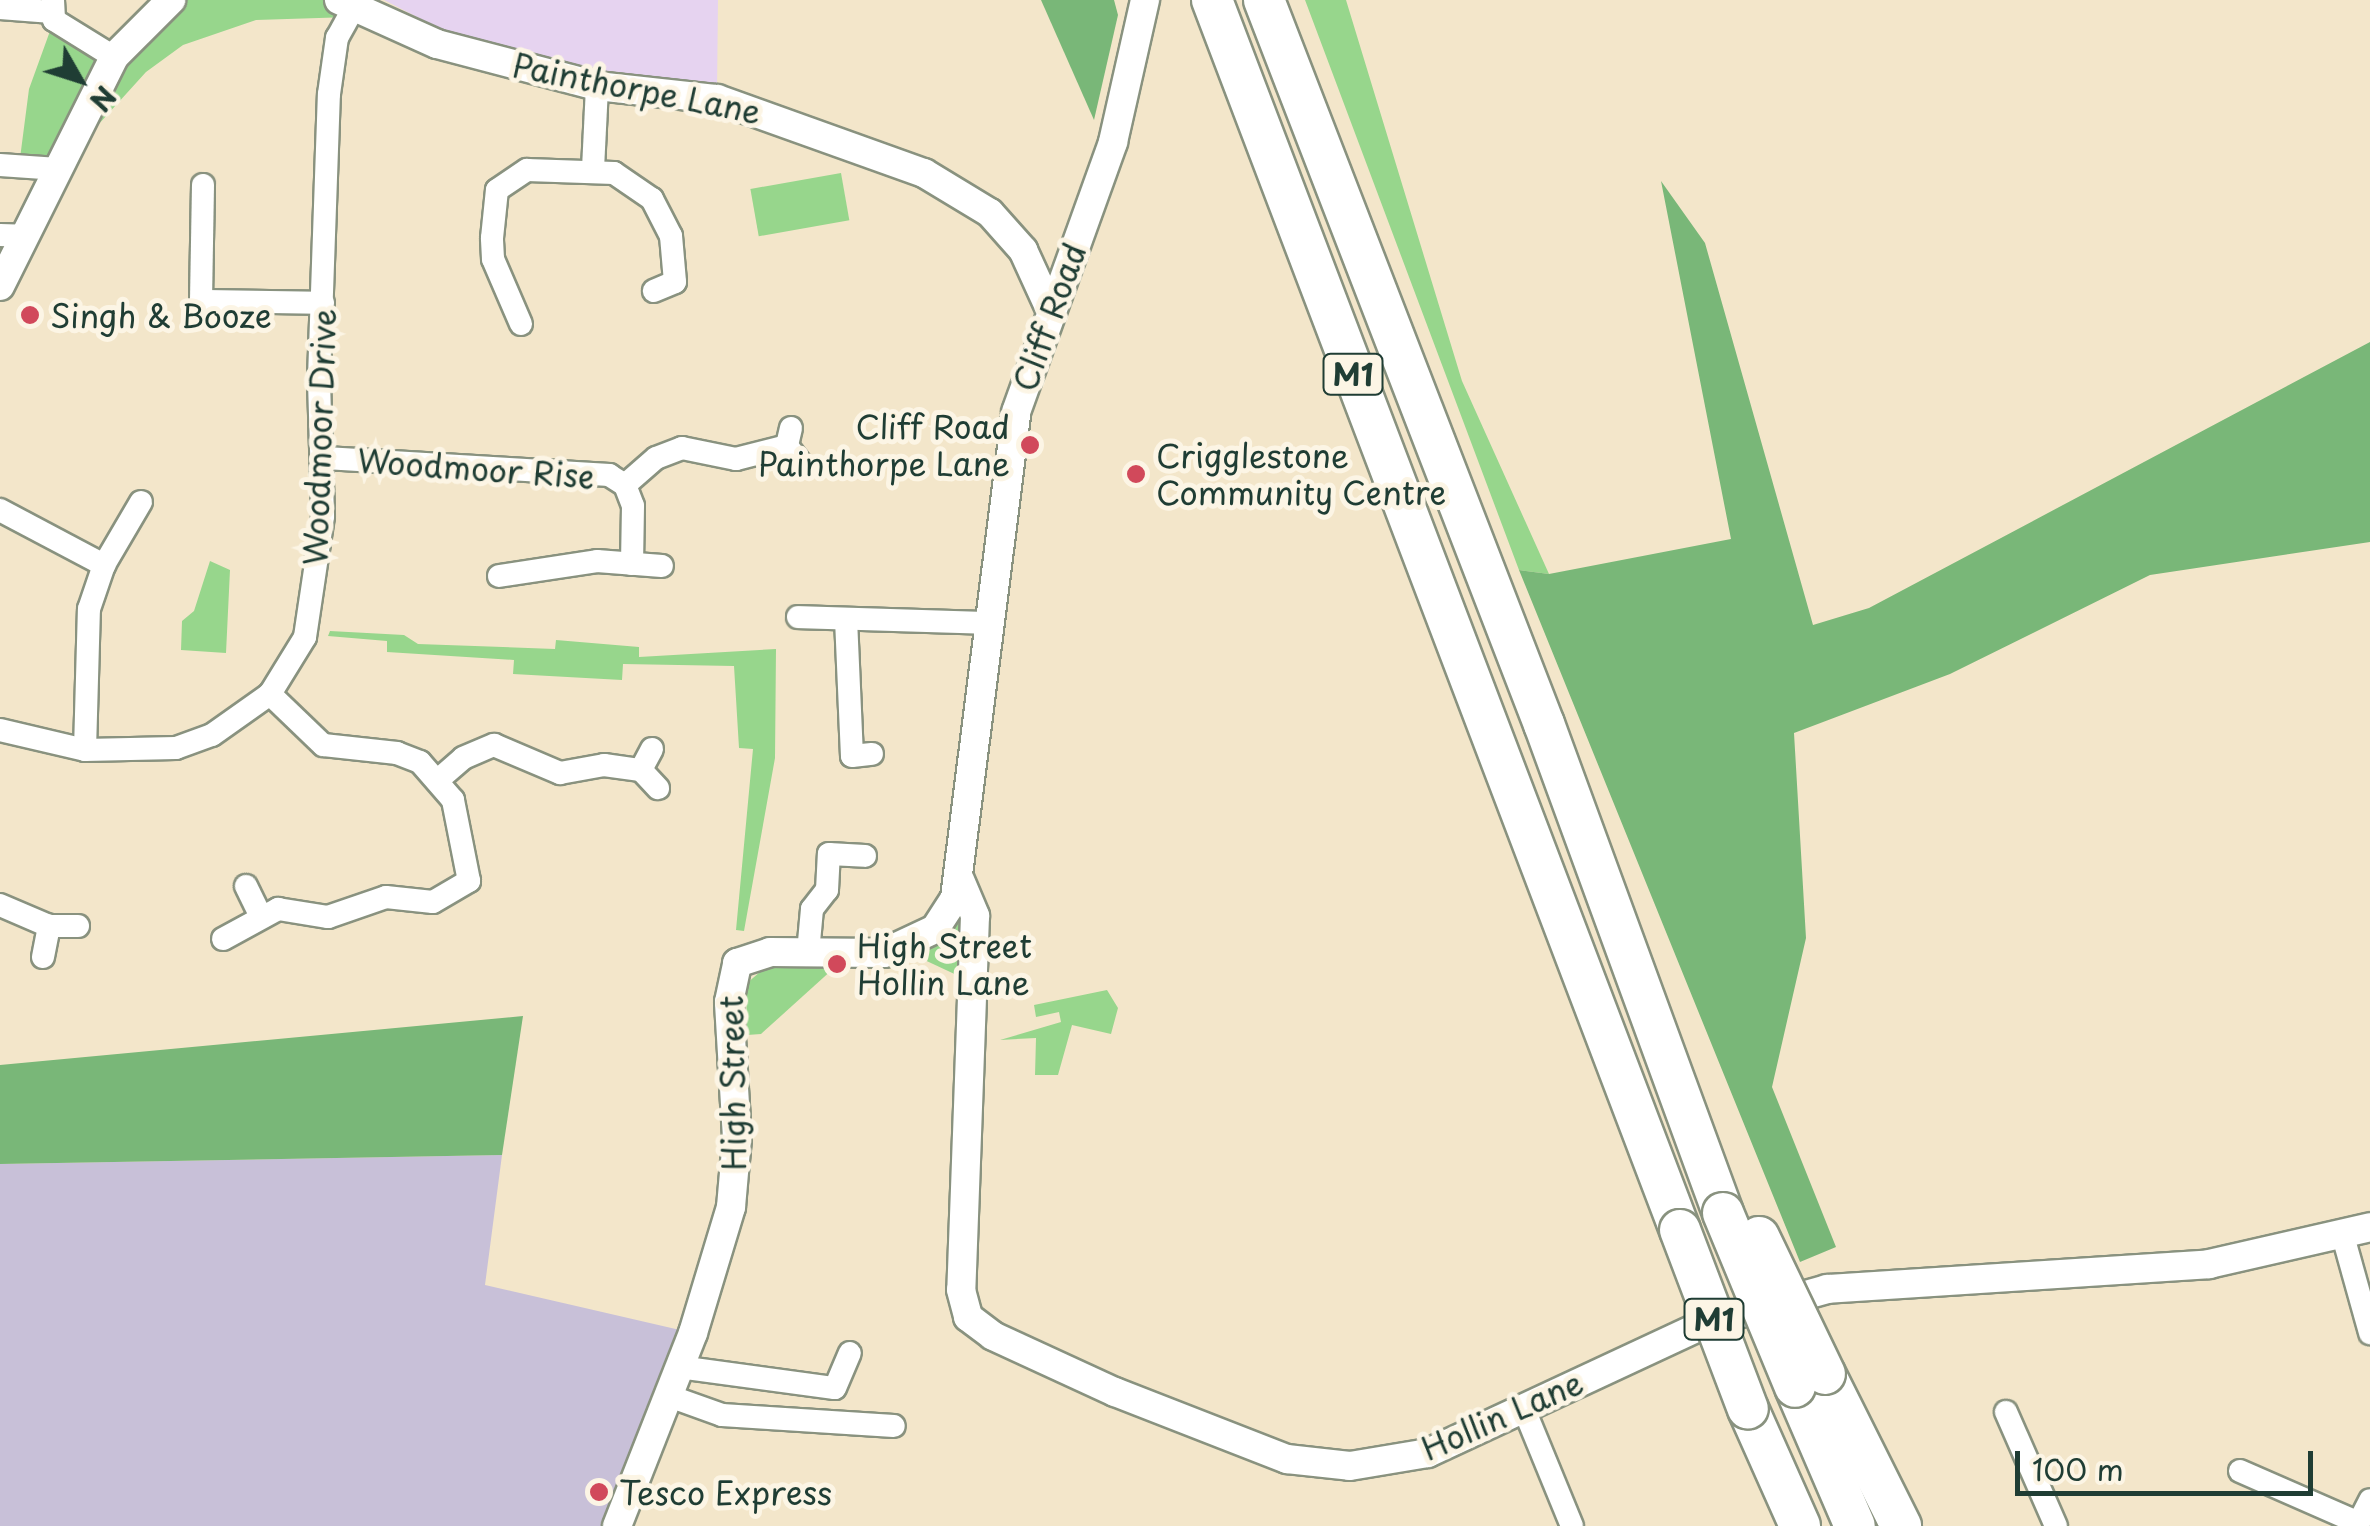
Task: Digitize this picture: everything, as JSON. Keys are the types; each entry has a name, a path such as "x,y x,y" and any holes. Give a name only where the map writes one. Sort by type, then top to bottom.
{"highway":[{"name":"M1","path":"1212,0 1534,859 1748,1409 1787,1526"},
{"name":"M1","path":"1264,0 1544,724 1696,1140 1733,1210 1810,1381 1855,1526"},
{"name":"M1","path":"1810,1381 1901,1526"},
{"name":"M1","path":"1748,1409 1800,1526"}],"street":[{"path":"0,286 12,236 58,169 114,56 171,0"},
{"name":"Cliff Road","path":"960,880 1016,412 1113,142 1145,0"},
{"name":"Painthorpe Lane","path":"347,3 437,44 598,86 701,96 772,114 958,189 1023,250 1050,309"},
{"name":"Woodmoor Drive","path":"0,732 85,750 176,748 212,735 270,694 305,636 321,544 325,458 323,303 329,94 337,38 347,3"},
{"path":"0,8 53,6 54,20 114,56"},
{"path":"593,169 598,86"},
{"path":"0,165 58,169"},
{"path":"522,324 493,259 497,190 527,170 593,169 634,184 665,216 675,282 654,291"},
{"path":"203,185 202,301 323,303"},
{"path":"485,300 508,289"},
{"name":"Woodmoor Rise","path":"624,485 656,458 682,448 736,459 789,437 802,465"},
{"name":"Woodmoor Rise","path":"325,458 536,474 586,470 624,485 633,506 632,564"},
{"path":"85,750 89,609 104,565 140,502"},
{"path":"0,510 104,565"},
{"path":"499,576 597,561 662,566"},
{"path":"798,618 990,623"},
{"path":"846,619 852,756 872,754"},
{"path":"224,940 260,915 298,908 328,916 386,897 433,902 459,892 469,881 461,827 438,780 398,752 323,745 270,694"},
{"path":"438,780 463,758 494,745 560,774 647,760 658,788"},
{"path":"808,953 812,909 827,890 822,845 865,856"},
{"name":"High Street","path":"617,1526 679,1367 731,1207 737,1138 730,980 737,962 752,956 884,952 919,941 946,914 960,880"},
{"name":"Hollin Lane","path":"960,880 975,916 962,1290 968,1317 993,1336 1115,1392 1288,1459 1386,1462 1474,1436 1709,1322 1827,1289 2208,1264 2357,1232"},
{"path":"246,886 260,915"},
{"path":"0,905 50,926 78,926"},
{"path":"43,957 50,926"},
{"path":"2357,1232 2370,1333"},
{"path":"679,1367 835,1388 850,1353"},
{"path":"668,1396 722,1415 894,1426"},
{"path":"1524,1409 1571,1526"},
{"path":"2006,1412 2056,1526"},
{"path":"2240,1471 2358,1524 2370,1500"}],"shaded area":[{"path":"384,0 718,0 717,92 565,69 452,35"},
{"path":"502,1155 485,1285 693,1333 617,1526 0,1526 0,1164"}],"green space":[{"path":"171,0 339,0 350,17 256,20 183,45 146,72 58,169 19,166 29,89 54,20 114,56"},
{"path":"1041,0 1114,0 1118,15 1094,120"},
{"path":"1305,0 1346,0 1462,381 1549,574 1519,570"},
{"path":"841,173 849,220 759,236 750,189"},
{"path":"1661,181 1705,243 1813,625 1869,608 2370,342 2370,542 2150,575 1950,674 1794,733 1806,938 1772,1087 1836,1247 1800,1262 1519,570 1549,574 1731,539"},
{"path":"210,561 230,570 226,653 181,650 182,621 194,611"},
{"path":"330,631 404,635 418,644 555,649 556,640 639,647 639,657 776,649 775,758 744,931 736,930 753,749 739,748 734,666 623,664 622,680 513,674 514,660 387,652 387,641 328,636"},
{"path":"960,880 963,978 901,949"},
{"path":"768,965 834,968 761,1034 747,1035 746,984"},
{"path":"1107,990 1118,1008 1111,1034 1072,1025 1058,1075 1035,1075 1036,1038 1000,1040 1061,1022 1059,1012 1036,1017 1034,1005"},
{"path":"523,1016 502,1155 0,1164 0,1065"}],"place":[{"name":"Singh & Booze","path":"30,315"},
{"name":"Cliff Road Painthorpe Lane","path":"1030,445"},
{"name":"Crigglestone Community Centre","path":"1136,474"},
{"name":"High Street Hollin Lane","path":"837,964"},
{"name":"Tesco Express","path":"599,1492"}]}
